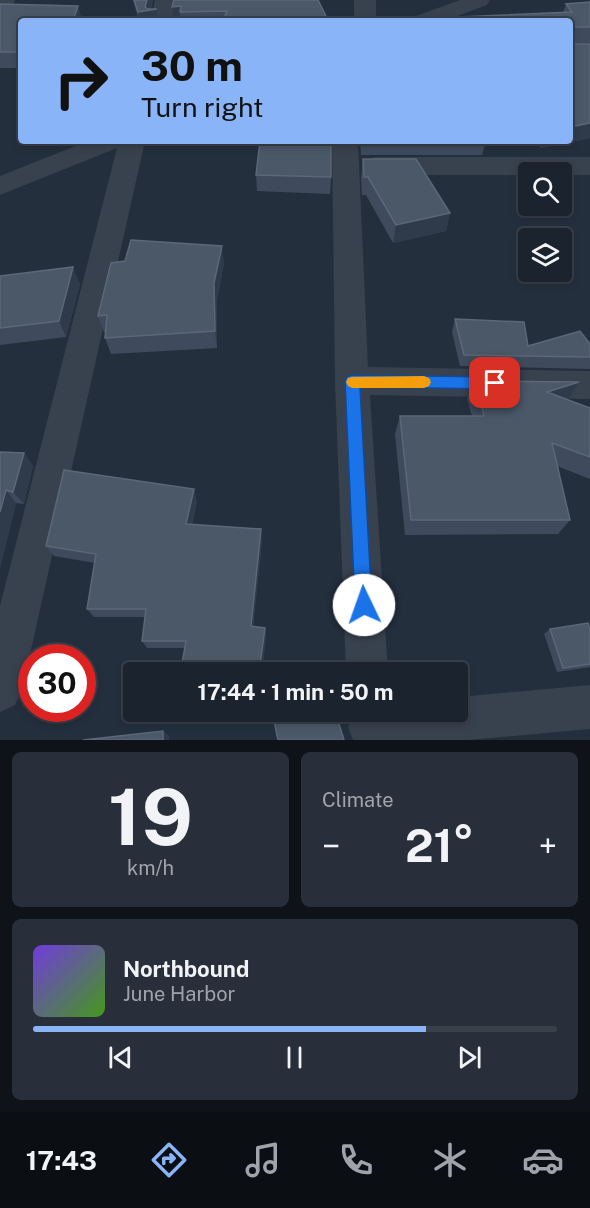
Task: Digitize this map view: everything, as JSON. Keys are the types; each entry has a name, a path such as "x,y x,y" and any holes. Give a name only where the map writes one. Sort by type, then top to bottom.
{"street":[{"path":"0,8 4,0"},
{"path":"162,18 166,0"},
{"path":"365,0 365,18"},
{"path":"432,18 478,0"},
{"path":"0,186 105,144"},
{"path":"0,690 131,144"},
{"path":"366,662 352,381 346,153 590,166"},
{"path":"352,381 590,385"},
{"path":"370,726 590,707"}],"building":[{"path":"134,0 147,0 145,7 157,9 138,12"},
{"path":"174,0 318,0 327,18 224,18 227,11 180,12 181,6 172,7"},
{"path":"590,2 590,27 574,27 574,44 590,44 590,123 573,126 573,18 459,17 572,12 566,4"},
{"path":"0,4 78,6 74,18 18,18 18,52 0,52"},
{"path":"260,144 331,144 331,177 256,175"},
{"path":"363,159 416,159 450,213 396,225 368,177 364,177"},
{"path":"131,240 222,246 214,283 215,331 105,338 107,315 98,316 111,263 125,261"},
{"path":"73,267 59,321 0,328 0,276"},
{"path":"455,319 524,322 528,346 580,331 590,344 590,357 464,355"},
{"path":"475,381 579,382 547,392 590,408 590,457 552,443 570,520 411,520 400,416 484,416"},
{"path":"0,452 24,453 13,492 6,490 0,512"},
{"path":"64,470 194,489 186,524 261,529 251,626 265,628 260,662 182,662 186,641 142,641 146,609 87,609 96,554 46,546"},
{"path":"588,623 590,664 563,668 550,629"},
{"path":"274,722 338,722 344,740 278,740"},
{"path":"163,731 163,740 83,740"}],"slow traffic":[{"path":"352,382 424,382"}],"route":[{"path":"364,605 352,381 495,383"}]}
